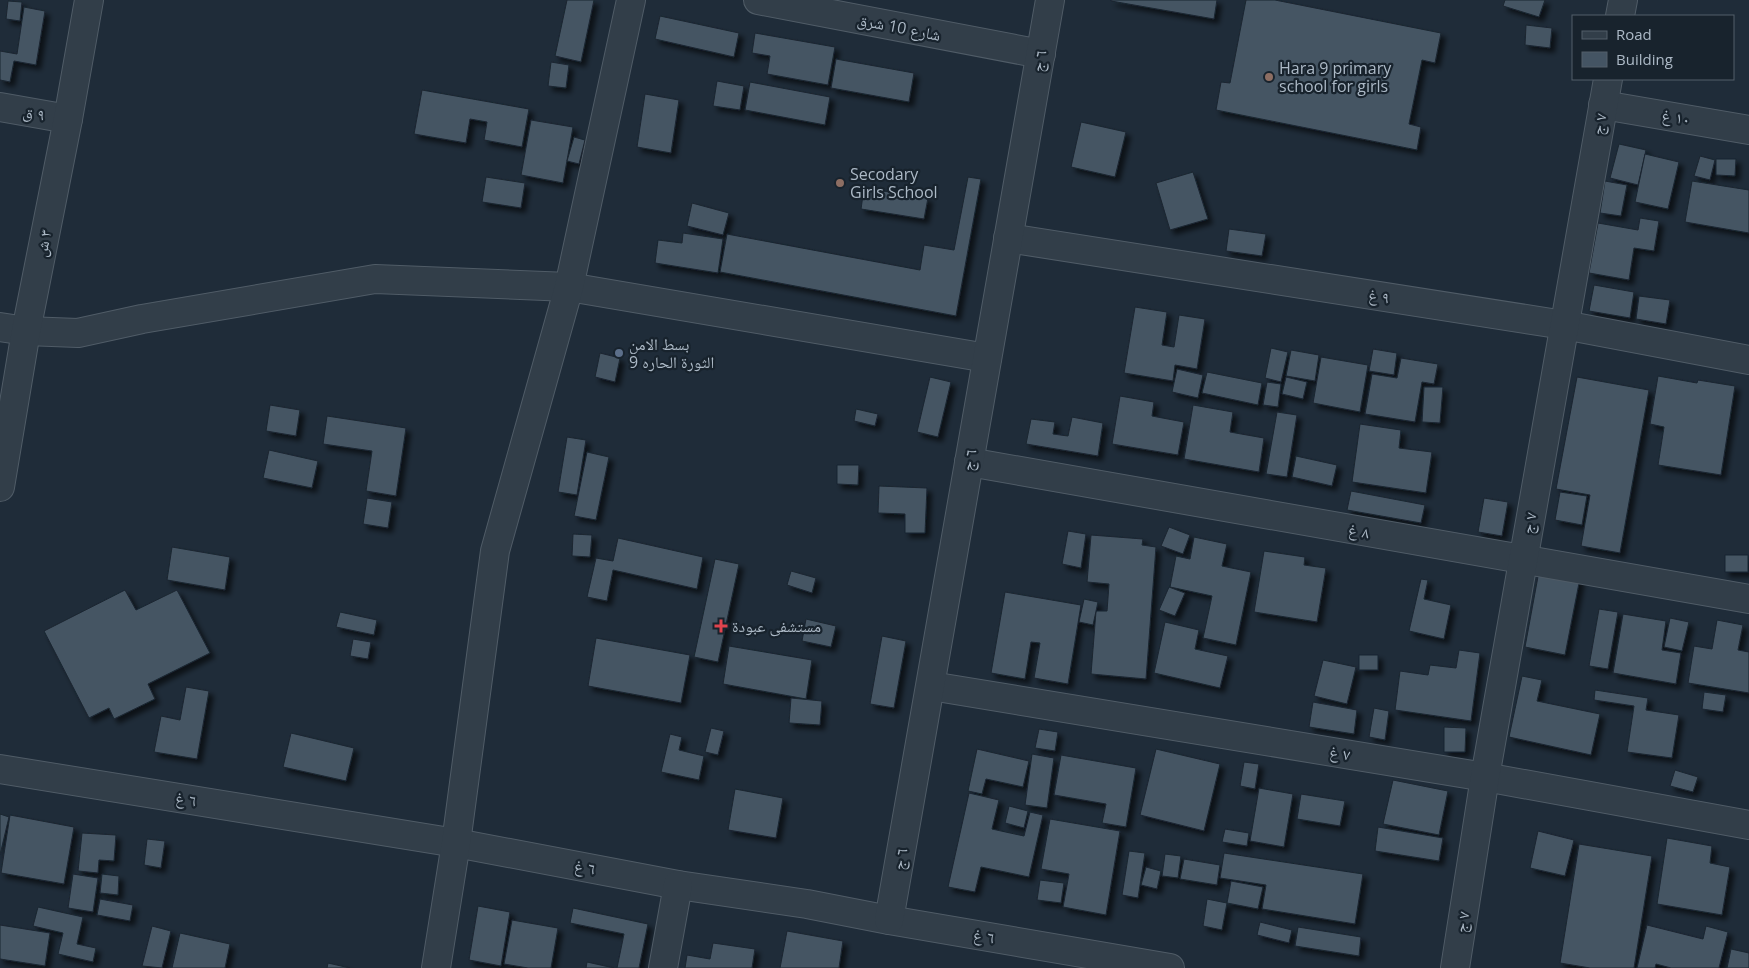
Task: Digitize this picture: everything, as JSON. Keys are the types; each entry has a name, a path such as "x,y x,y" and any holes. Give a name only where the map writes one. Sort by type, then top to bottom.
{"street":[{"name":"٣ ش","path":"0,487 13,329 68,119 90,0"},
{"path":"436,968 456,843 494,551 568,287 631,0"},
{"name":"شارع 10 شرق","path":"758,0 1040,54"},
{"name":"٦ ج","path":"889,920 1050,0"},
{"path":"1620,15 1623,0"},
{"name":"١٠ غ","path":"1605,92 1749,130"},
{"name":"٧ ج","path":"1455,968 1485,777 1605,92"},
{"name":"٩ ق","path":"0,107 68,119"},
{"name":"٩ غ","path":"1008,238 1564,324 1749,360"},
{"path":"13,329 78,333 142,319 375,279 568,287 987,358"},
{"name":"٨ غ","path":"969,462 1749,599"},
{"name":"٧ غ","path":"931,686 1485,777 1749,825"},
{"name":"٦ غ","path":"0,769 456,843 678,885 807,904 889,920 1170,968"},
{"path":"663,968 678,885"}],"building":[{"path":"567,0 594,0 581,62 555,56"},
{"path":"1111,0 1217,0 1214,19"},
{"path":"1246,0 1275,0 1441,33 1435,63 1422,60 1409,124 1421,127 1417,150 1216,110 1221,82 1230,83"},
{"path":"1505,0 1545,0 1539,17 1503,6"},
{"path":"8,1 22,2 20,21 6,19"},
{"path":"24,7 45,11 36,65 14,61 10,82 0,80 0,51 17,54"},
{"path":"660,16 739,33 734,57 655,39"},
{"path":"1526,25 1552,28 1550,48 1525,45"},
{"path":"755,33 835,47 828,85 767,74 770,56 752,53"},
{"path":"836,59 914,73 909,102 831,88"},
{"path":"551,62 569,65 566,88 548,86"},
{"path":"717,81 744,86 740,110 713,106"},
{"path":"750,82 830,97 825,125 745,110"},
{"path":"422,90 529,109 522,147 484,140 487,122 470,119 466,143 414,134"},
{"path":"645,94 679,100 671,153 637,147"},
{"path":"531,120 573,127 563,183 521,175"},
{"path":"1081,122 1126,132 1115,177 1071,167"},
{"path":"574,137 585,140 579,164 567,161"},
{"path":"1619,144 1646,150 1638,185 1610,178"},
{"path":"1645,154 1679,162 1668,209 1635,202"},
{"path":"1700,156 1715,160 1710,180 1694,176"},
{"path":"1716,159 1736,159 1735,176 1716,175"},
{"path":"1193,172 1208,219 1170,230 1156,183"},
{"path":"486,177 525,183 521,208 482,202"},
{"path":"968,177 981,179 956,316 720,272 727,234 920,270 924,245 954,250"},
{"path":"1605,181 1627,185 1621,216 1600,213"},
{"path":"1692,181 1749,190 1749,233 1685,222"},
{"path":"864,188 928,198 924,219 861,209"},
{"path":"692,203 729,213 723,235 687,226"},
{"path":"1640,218 1659,221 1654,251 1634,248 1629,280 1589,273 1598,223 1638,230"},
{"path":"1229,229 1266,234 1262,256 1226,251"},
{"path":"683,233 723,239 718,273 655,263 658,240 682,243"},
{"path":"1594,285 1634,292 1630,318 1589,311"},
{"path":"1639,296 1670,300 1666,324 1636,319"},
{"path":"1135,307 1167,312 1162,345 1174,347 1179,315 1205,319 1197,369 1175,365 1173,381 1124,373"},
{"path":"1271,348 1288,352 1281,382 1265,378"},
{"path":"1373,349 1397,353 1394,375 1369,371"},
{"path":"1291,350 1319,355 1315,381 1286,376"},
{"path":"600,353 620,358 615,382 595,377"},
{"path":"1321,357 1368,365 1360,412 1313,403"},
{"path":"1401,358 1438,364 1434,384 1422,382 1415,422 1365,414 1372,374 1397,378"},
{"path":"1177,369 1203,375 1198,398 1172,392"},
{"path":"1207,372 1262,383 1258,405 1202,393"},
{"path":"1658,376 1697,383 1698,380 1735,386 1721,475 1658,465 1664,427 1650,424"},
{"path":"930,377 951,382 938,437 917,432"},
{"path":"1286,377 1307,382 1303,399 1282,394"},
{"path":"1577,377 1649,390 1620,553 1581,546 1590,495 1556,489"},
{"path":"1267,382 1281,384 1278,407 1263,405"},
{"path":"1424,387 1443,387 1440,423 1422,422"},
{"path":"1120,396 1154,402 1152,416 1184,422 1178,455 1112,444"},
{"path":"270,405 300,410 296,436 266,431"},
{"path":"1193,405 1233,412 1230,432 1264,438 1259,472 1184,459"},
{"path":"856,409 878,414 875,426 854,421"},
{"path":"1277,412 1297,415 1287,477 1266,474"},
{"path":"327,416 406,428 396,496 366,491 372,451 323,444"},
{"path":"1072,417 1103,423 1098,456 1026,444 1031,419 1055,422 1053,434 1068,436"},
{"path":"1360,424 1401,430 1399,448 1432,452 1426,493 1352,482"},
{"path":"567,437 586,440 577,495 558,492"},
{"path":"269,450 318,461 312,488 263,478"},
{"path":"587,452 609,457 596,520 574,516"},
{"path":"1296,456 1337,465 1332,486 1292,477"},
{"path":"837,465 859,465 858,485 837,484"},
{"path":"879,486 927,488 925,533 905,533 905,514 878,513"},
{"path":"1351,491 1425,505 1421,523 1347,510"},
{"path":"1560,492 1587,496 1582,525 1555,520"},
{"path":"367,498 392,502 388,528 363,524"},
{"path":"1484,498 1508,502 1502,536 1478,532"},
{"path":"1169,527 1190,535 1183,554 1161,546"},
{"path":"1068,531 1086,534 1081,568 1062,564"},
{"path":"573,534 592,535 590,557 572,556"},
{"path":"1091,535 1143,539 1142,545 1156,547 1146,679 1091,674 1096,611 1107,611 1109,584 1087,582"},
{"path":"1194,537 1227,544 1222,566 1251,572 1236,645 1203,638 1212,596 1170,587 1176,556 1190,559"},
{"path":"618,538 703,557 697,589 613,570 607,601 587,597 596,558 613,561"},
{"path":"172,547 230,557 225,590 167,580"},
{"path":"1264,551 1305,557 1304,565 1326,568 1317,622 1254,612"},
{"path":"1725,555 1748,555 1748,572 1725,572"},
{"path":"715,559 739,564 718,662 694,657"},
{"path":"791,571 816,578 812,593 787,585"},
{"path":"1539,571 1580,578 1565,655 1525,647"},
{"path":"1421,579 1428,580 1424,599 1451,605 1444,639 1409,631"},
{"path":"1169,587 1185,593 1175,616 1159,610"},
{"path":"125,590 136,610 177,590 210,653 148,684 155,699 114,719 109,708 89,718 44,631"},
{"path":"1005,592 1081,605 1068,684 1034,678 1040,643 1031,642 1025,679 991,673"},
{"path":"1084,599 1098,602 1093,625 1079,622"},
{"path":"1599,609 1618,612 1608,669 1589,666"},
{"path":"340,612 377,620 374,635 336,627"},
{"path":"1623,614 1666,621 1662,650 1681,653 1676,684 1613,673"},
{"path":"1670,618 1689,622 1682,651 1664,647"},
{"path":"806,619 836,626 831,647 802,641"},
{"path":"1717,620 1743,625 1738,650 1749,652 1749,693 1688,683 1694,646 1712,649"},
{"path":"1165,622 1199,630 1195,649 1228,656 1220,688 1154,673"},
{"path":"882,636 906,641 894,708 870,704"},
{"path":"596,638 690,655 681,703 588,686"},
{"path":"353,639 371,642 368,659 350,656"},
{"path":"729,646 812,660 806,699 723,684"},
{"path":"1459,650 1480,653 1471,721 1395,710 1400,671 1428,675 1430,665 1456,668"},
{"path":"1359,655 1378,655 1378,670 1359,670"},
{"path":"1323,660 1356,667 1347,704 1314,696"},
{"path":"1522,676 1542,680 1537,701 1600,714 1591,755 1509,737"},
{"path":"186,687 209,691 197,759 154,752 161,716 180,720"},
{"path":"1595,690 1648,698 1646,710 1679,715 1672,758 1627,752 1634,706 1594,700"},
{"path":"1704,692 1726,695 1723,712 1702,709"},
{"path":"791,698 822,701 820,725 789,723"},
{"path":"1313,702 1357,710 1354,734 1309,727"},
{"path":"1374,708 1389,711 1385,740 1369,737"},
{"path":"1444,727 1466,728 1465,752 1444,752"},
{"path":"711,728 724,731 718,755 705,752"},
{"path":"1039,729 1058,732 1055,751 1035,748"},
{"path":"291,733 354,748 346,781 283,767"},
{"path":"670,734 682,737 679,750 704,756 699,780 661,772"},
{"path":"977,749 1029,761 1023,787 986,779 982,794 968,791"},
{"path":"1156,749 1220,764 1204,831 1140,815"},
{"path":"1032,754 1054,758 1047,808 1025,805"},
{"path":"1061,755 1136,768 1126,827 1102,823 1106,804 1054,795"},
{"path":"1244,762 1259,764 1255,789 1240,786"},
{"path":"1675,770 1698,777 1693,792 1670,786"},
{"path":"1393,780 1448,791 1439,835 1383,824"},
{"path":"1259,788 1293,794 1284,847 1250,841"},
{"path":"735,789 783,798 776,838 728,830"},
{"path":"969,793 999,800 992,829 1024,836 1030,812 1043,815 1029,877 981,867 975,892 948,887"},
{"path":"1301,794 1345,801 1340,826 1297,819"},
{"path":"1009,806 1028,811 1024,828 1005,823"},
{"path":"0,814 9,817 0,855"},
{"path":"10,815 74,827 64,884 1,873"},
{"path":"1050,819 1120,831 1106,915 1063,907 1069,874 1041,869"},
{"path":"1378,827 1443,838 1439,861 1375,851"},
{"path":"1225,829 1249,833 1247,846 1222,842"},
{"path":"1538,831 1574,840 1565,876 1530,868"},
{"path":"82,833 116,835 114,861 99,860 98,873 78,871"},
{"path":"1667,838 1712,846 1710,863 1730,867 1722,915 1657,904"},
{"path":"147,839 165,841 161,868 144,865"},
{"path":"1579,844 1652,856 1634,968 1590,968 1560,963"},
{"path":"1129,851 1145,853 1138,898 1122,895"},
{"path":"1224,853 1363,874 1355,924 1262,909 1266,885 1220,878"},
{"path":"1165,854 1181,856 1178,878 1162,876"},
{"path":"1184,859 1220,865 1217,885 1180,879"},
{"path":"1146,867 1161,871 1157,889 1141,885"},
{"path":"73,874 98,878 93,912 68,908"},
{"path":"102,874 119,876 118,895 100,893"},
{"path":"1040,880 1064,883 1061,903 1037,900"},
{"path":"1231,881 1263,887 1258,909 1227,903"},
{"path":"100,899 133,905 130,921 97,915"},
{"path":"1207,899 1227,903 1222,930 1203,926"},
{"path":"478,906 510,912 501,966 469,960"},
{"path":"38,907 83,917 77,944 96,948 93,962 58,954 63,933 33,926"},
{"path":"573,908 648,924 639,968 617,968 624,934 570,923"},
{"path":"512,920 558,928 551,968 528,968 504,964"},
{"path":"1260,922 1292,930 1289,943 1257,935"},
{"path":"0,925 50,933 45,966 0,959"},
{"path":"1647,925 1703,939 1706,926 1728,932 1719,968 1671,968 1656,964 1655,968 1637,968"},
{"path":"152,926 171,931 162,968 142,966"},
{"path":"1298,927 1361,937 1359,956 1295,946"},
{"path":"787,931 843,941 839,968 780,968"},
{"path":"180,933 230,944 225,968 172,968"},
{"path":"713,943 755,949 752,968 685,968 687,955 710,959"},
{"path":"1731,949 1749,953 1749,968 1727,968"},
{"path":"587,962 614,968 586,968"},
{"path":"328,963 350,968 327,968"}],"place":[{"name":"Hara 9 primary school for girls","path":"1269,77"},
{"name":"Secodary Girls School","path":"840,183"},
{"name":"بسط الامن الثورة الحاره 9","path":"619,353"},
{"name":"مستشفى عبودة","path":"721,626"}]}
